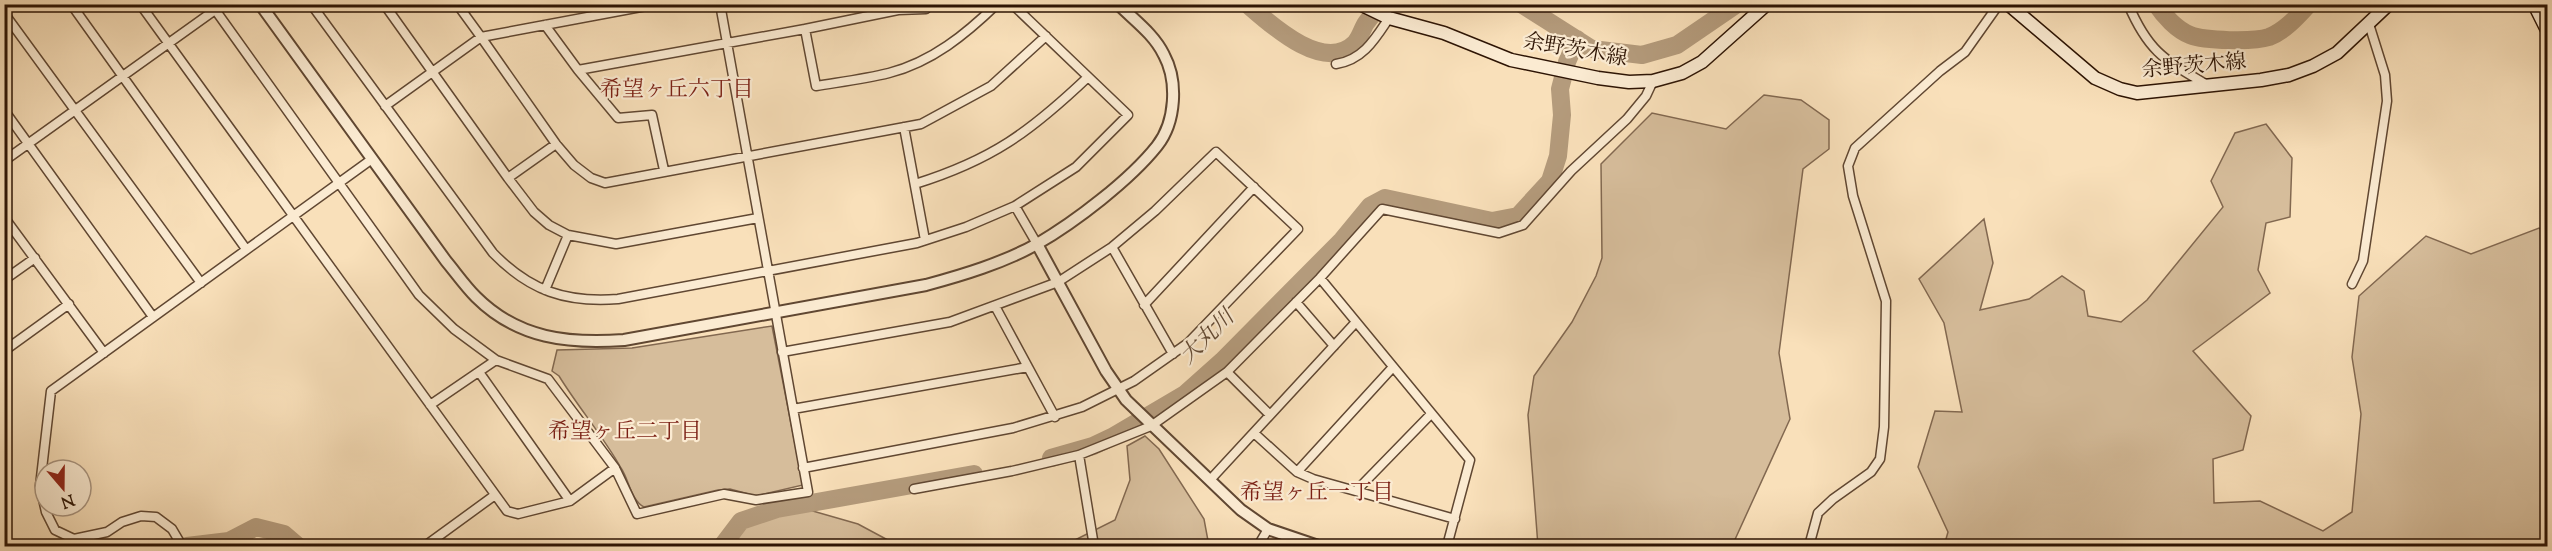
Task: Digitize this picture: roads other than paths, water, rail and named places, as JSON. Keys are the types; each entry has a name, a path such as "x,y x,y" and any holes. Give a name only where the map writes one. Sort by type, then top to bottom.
{"main road":[{"name":"余野茨木線","path":"1365,7 1386,17 1444,33 1511,60 1629,82 1653,81 1682,73 1702,62 1767,4"},
{"name":"余野茨木線","path":"2008,4 2095,78 2120,89 2137,93 2280,76 2313,66 2337,53 2389,4"},
{"path":"2534,4 2547,32"}],"street":[{"path":"71,4 246,249"},
{"path":"140,4 507,511 518,514 570,501 615,468"},
{"path":"261,4 446,261 477,298 510,322 528,331 561,340 613,341 937,282 959,276 1036,244 1078,216 1117,186 1158,145 1167,127 1173,100 1171,73 1165,55 1152,37 1118,4"},
{"path":"311,4 493,253 526,282 569,298 591,301 618,299 925,240 966,227 1015,206 1076,167 1128,115 1012,4"},
{"path":"384,4 508,178 534,212 549,225 568,235 616,243 758,218"},
{"path":"457,4 556,144 583,174 605,183 664,170 747,157 921,124 991,86 1046,36"},
{"path":"385,106 481,37 657,4"},
{"path":"4,161 168,44 213,7 419,295 453,329 496,360 548,379 615,468 637,514 724,494 756,500 808,492 720,4"},
{"path":"578,70 898,10 926,9 927,4"},
{"path":"805,29 816,86 889,74 917,64 952,44 998,4"},
{"path":"1809,546 1818,513 1833,499 1871,472 1880,459 1884,428 1886,301 1853,196 1848,166 1855,148 1940,71 1965,52 2000,4"},
{"path":"2128,4 2142,34 2153,48 2173,65 2210,86"},
{"path":"4,12 201,283"},
{"path":"1336,64 1355,58 1374,41 1386,17"},
{"path":"2352,284 2363,261 2387,101 2385,75 2369,24"},
{"path":"545,25 578,70 618,118 652,115 664,170"},
{"path":"915,184 952,172 990,155 1052,112 1088,77"},
{"path":"914,489 1012,471 1079,455 1146,421 1227,372 1320,278 1382,209 1499,233 1523,225 1570,171 1627,119 1646,96 1653,81"},
{"path":"4,110 153,317"},
{"path":"904,127 925,240"},
{"path":"508,178 556,144"},
{"path":"782,352 950,322 1058,282 1112,247 1155,211 1216,152 1298,229 1188,343 1118,389 1082,407 1013,428 803,468"},
{"path":"182,546 172,529 156,517 141,516 122,522 107,532 74,538 55,530 46,512 40,486 51,391 372,159"},
{"path":"1144,305 1254,187"},
{"path":"1015,206 1118,389 1146,421 1241,510 1268,529 1318,546"},
{"path":"4,217 104,353"},
{"path":"545,290 568,235"},
{"path":"1112,247 1173,354"},
{"path":"4,280 35,258"},
{"path":"1320,278 1470,460 1447,546"},
{"path":"1296,302 1334,346"},
{"path":"4,351 69,304"},
{"path":"995,306 1055,417"},
{"path":"1210,480 1356,322"},
{"path":"430,405 496,360"},
{"path":"793,410 1028,367"},
{"path":"1297,472 1393,367"},
{"path":"478,372 570,501"},
{"path":"1227,372 1270,415"},
{"path":"1356,491 1431,414"},
{"path":"1254,433 1297,472 1455,519"},
{"path":"1079,455 1094,546"},
{"path":"425,546 495,495"},
{"path":"1258,546 1268,529"}],"waterway":[{"path":"1247,4 1298,43 1328,53 1342,51 1355,43 1366,23 1381,4"},
{"path":"1521,4 1592,49 1642,55 1677,45 1737,4"},
{"path":"2156,4 2180,30 2197,37 2218,40 2269,37 2291,23 2309,4"},
{"name":"大丸川","path":"1051,458 1093,446 1112,437 1185,394 1222,361 1342,240 1370,206 1385,198 1492,221 1518,216 1550,181 1558,156 1562,115 1560,89 1567,62 1577,39"},
{"name":"大丸川","path":"722,546 741,521 777,509 974,474"},
{"name":"大丸川","path":"187,546 229,541 256,527 284,534 298,546"}],"district":[{"name":"希望ヶ丘六丁目","path":"677,91"},
{"name":"希望ヶ丘二丁目","path":"625,433"},
{"name":"希望ヶ丘一丁目","path":"1317,494"}]}
